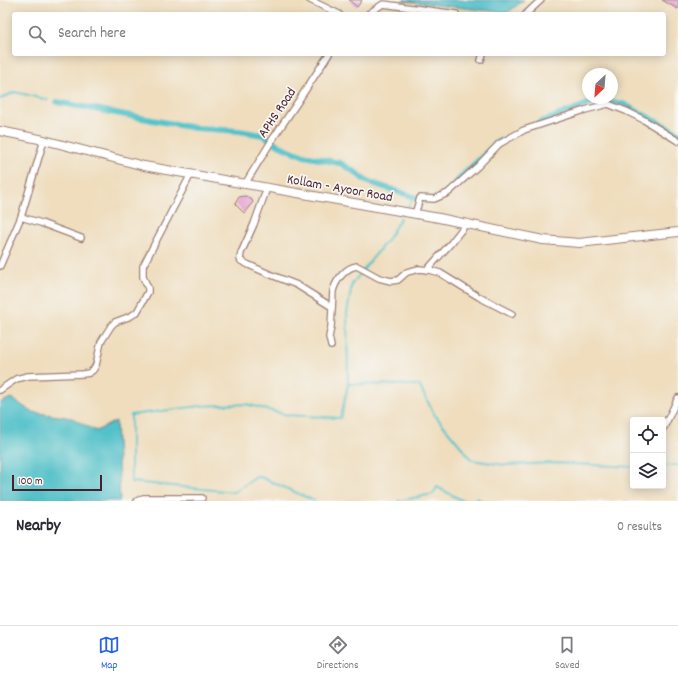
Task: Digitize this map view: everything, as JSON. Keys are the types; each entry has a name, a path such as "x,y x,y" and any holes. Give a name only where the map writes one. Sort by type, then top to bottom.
{"main road":[{"name":"Kollam - Ayoor Road","path":"0,131 44,140 144,166 415,214 543,240 579,243 678,232"}],"street":[{"path":"310,0 335,12"},
{"path":"371,12 389,0"},
{"path":"528,12 541,0"},
{"path":"383,4 441,12"},
{"name":"APHS Road","path":"245,184 270,143 328,56"},
{"path":"481,60 483,56"},
{"path":"415,214 420,198 434,199 448,193 478,166 499,144 524,130 585,110 608,104 644,120 678,141"},
{"path":"0,266 21,216 44,140"},
{"path":"0,390 16,379 28,376 83,374 89,373 93,370 96,365 101,342 111,326 115,322 137,312 148,292 148,288 143,277 143,266 191,174"},
{"path":"267,188 241,254 241,261 297,285 332,306"},
{"path":"21,216 41,222 81,238"},
{"path":"427,270 466,224"},
{"path":"331,346 329,337 334,285 345,272 353,266 357,266 379,278 391,281 398,280 407,272 419,269 440,273 479,297 512,314"},
{"path":"666,423 678,398"},
{"path":"137,501 143,498 202,498"}],"water":[{"path":"404,0 524,0 508,12 403,1"},
{"path":"11,398 32,412 72,418 96,431 116,421 120,501 0,501 0,403"}],"building":[{"path":"349,0 362,0 357,7"},
{"path":"662,0 678,0 678,9"},
{"path":"245,196 253,202 244,213 235,204 239,197"}],"waterway":[{"path":"0,99 15,92 48,100"},
{"path":"57,102 195,128 239,131 263,135 280,146 304,156 340,163 366,181 423,200"},
{"path":"539,123 593,102 621,103 678,133"},
{"path":"454,186 460,178 500,141"},
{"path":"408,207 414,197"},
{"path":"315,501 258,476 234,492 131,482 131,415 200,406 246,404 287,415 341,418 348,384 347,313 352,284 388,239 401,217"},
{"path":"348,384 419,385 434,414 472,460 505,465 555,463 630,467"},
{"path":"666,466 678,465"},
{"path":"398,501 433,494 437,487 463,501"},
{"path":"475,501 476,498 482,501"}]}
